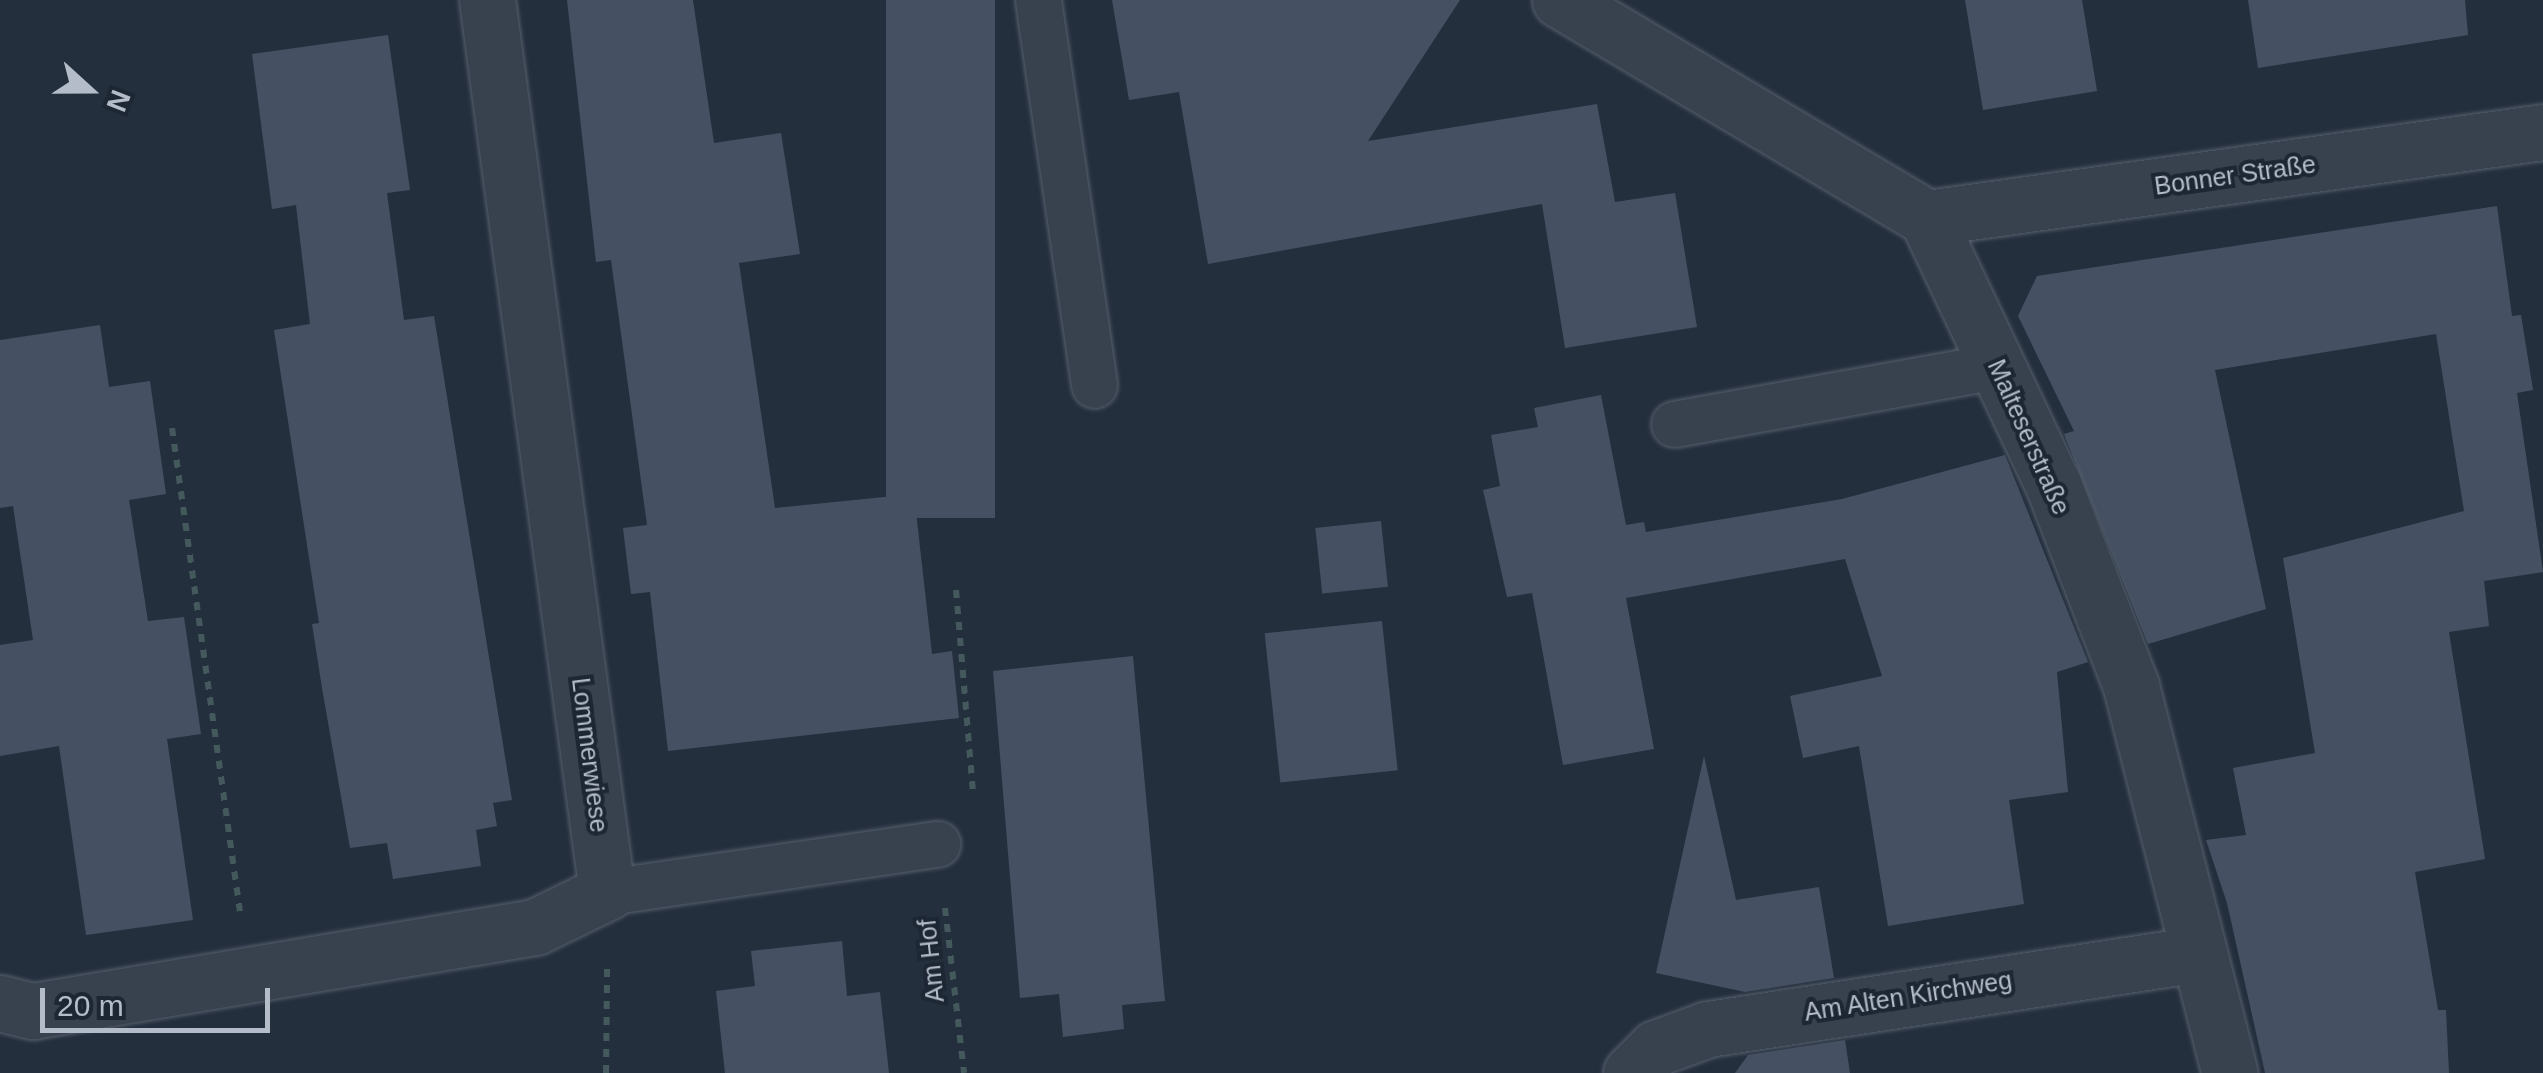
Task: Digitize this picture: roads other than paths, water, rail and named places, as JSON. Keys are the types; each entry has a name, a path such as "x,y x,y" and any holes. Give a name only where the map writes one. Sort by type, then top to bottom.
{"street":[{"name":"Lommerwiese","path":"488,0 607,892"},
{"path":"1560,0 1926,218"},
{"name":"Bonner Straße","path":"1926,218 2543,132"},
{"name":"Malteserstraße","path":"1926,218 2054,484 2131,686 2230,1073"},
{"path":"0,1003 33,1011 535,927 607,892"},
{"name":"Am Alten Kirchweg","path":"1632,1073 1656,1048 1708,1029 2197,954"}],"lane":[{"path":"1038,0 1094,385"},
{"path":"1674,424 1997,366"},
{"path":"607,892 938,844"}]}
